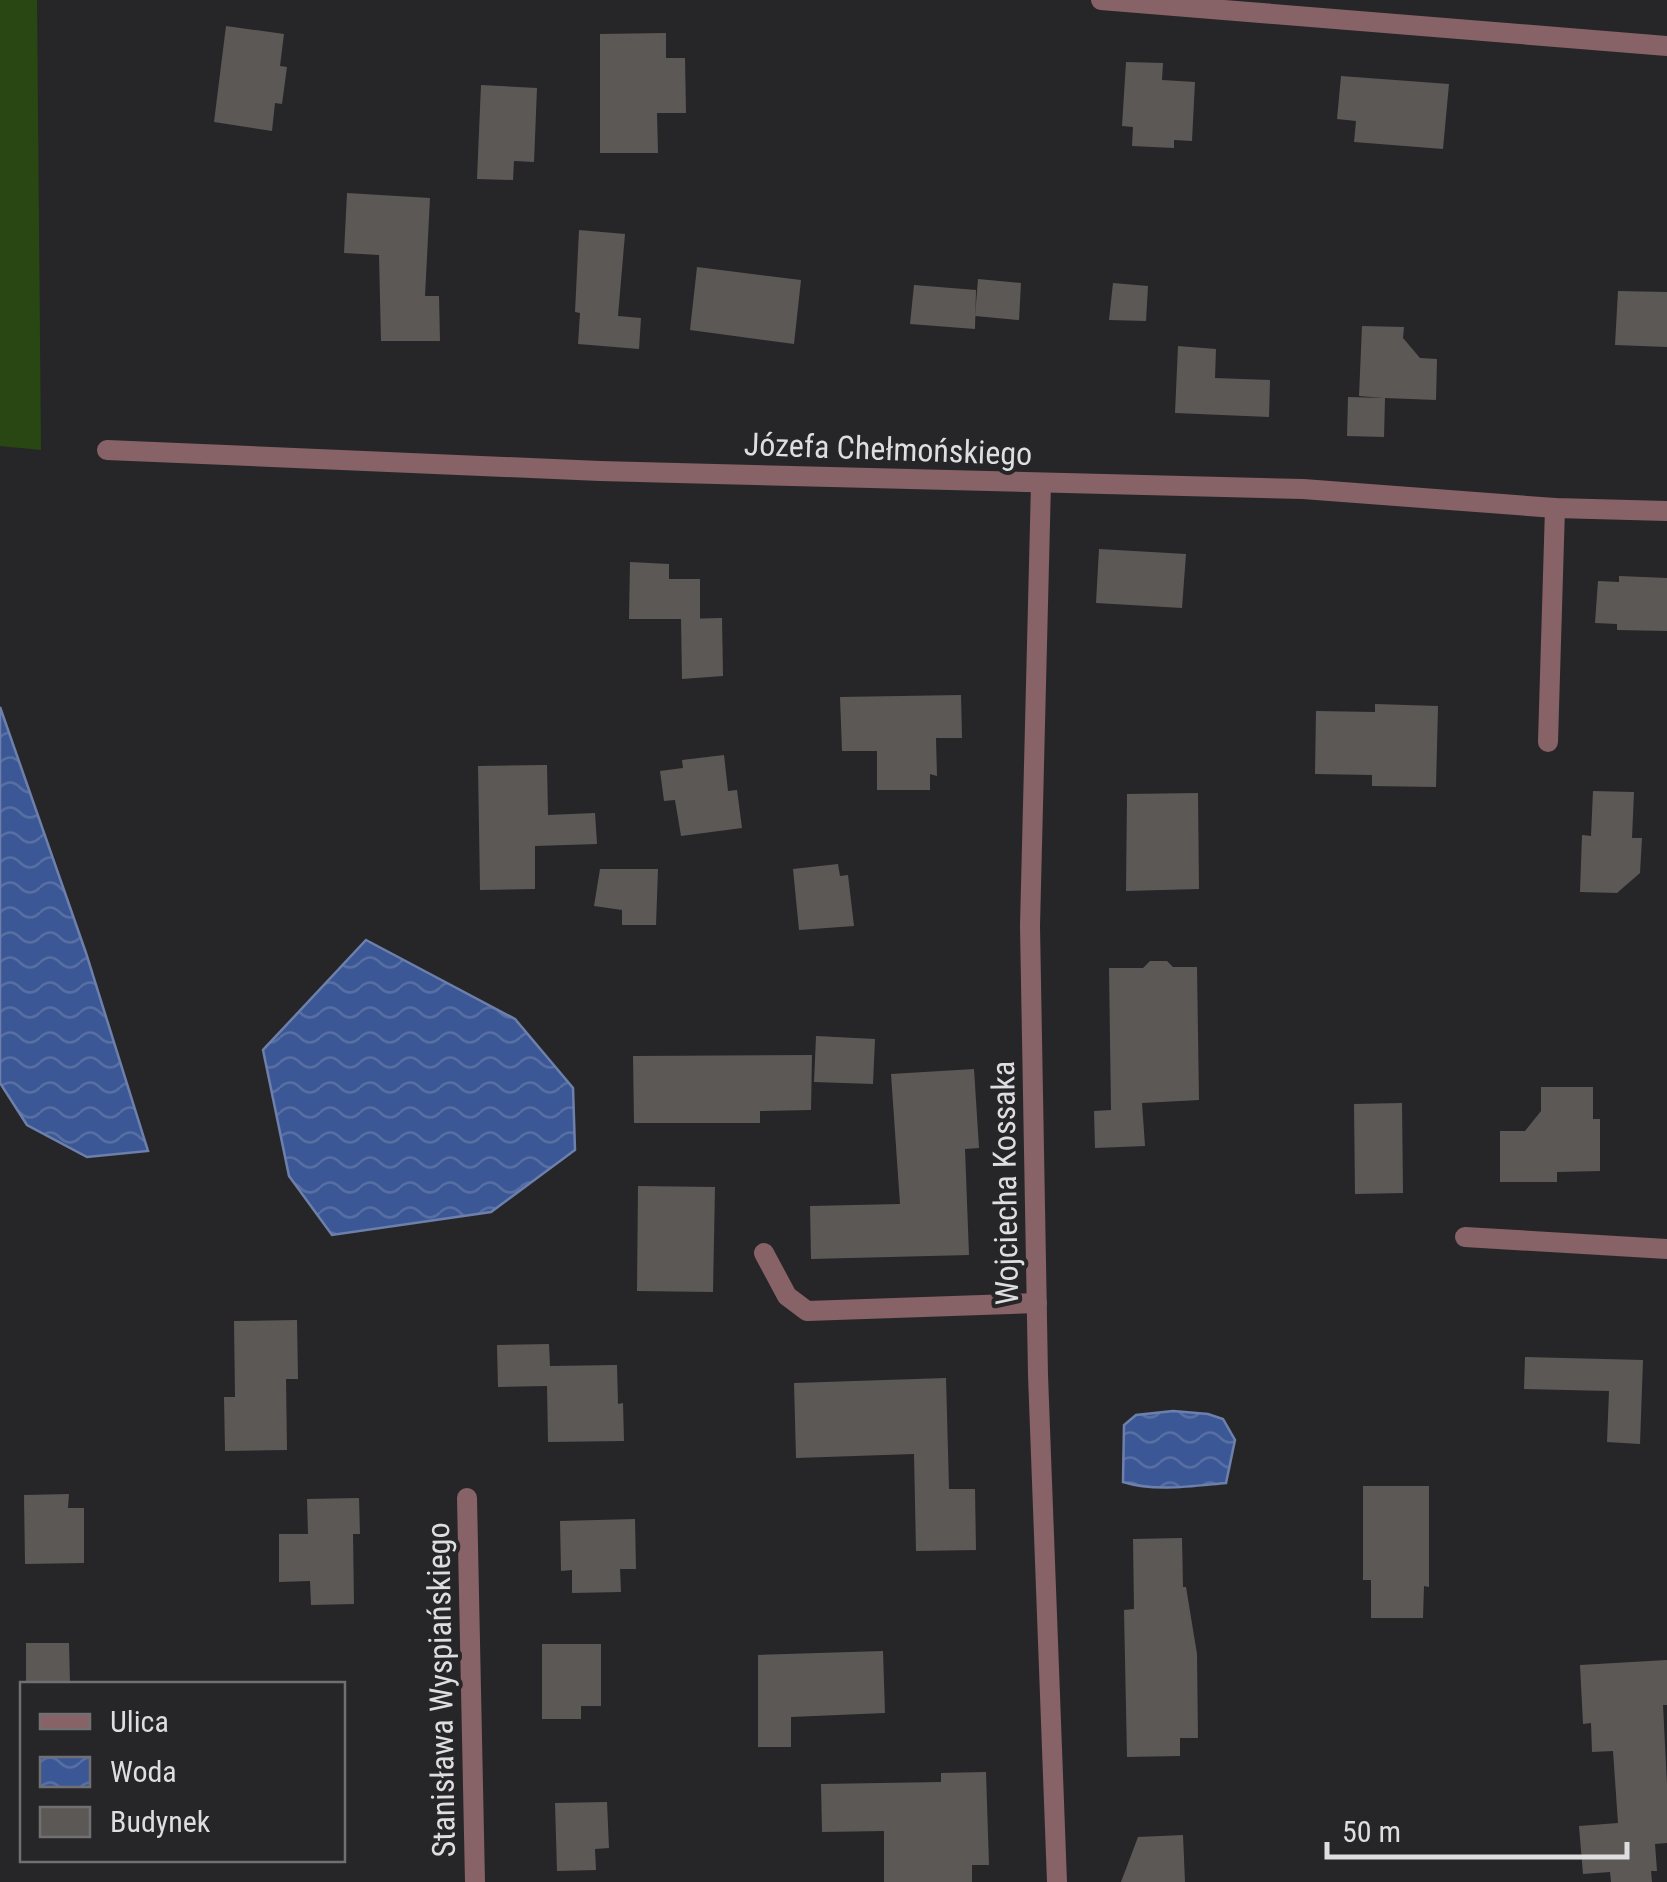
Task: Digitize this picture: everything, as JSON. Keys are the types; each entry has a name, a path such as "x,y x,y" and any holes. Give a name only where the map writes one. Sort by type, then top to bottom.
{"street":[{"path":"1101,0 1667,46"},
{"name":"Józefa Chełmońskiego","path":"107,450 600,472 1302,489 1555,508 1667,511"},
{"name":"Wojciecha Kossaka","path":"1041,483 1030,926 1044,1566 1057,1882"},
{"path":"1548,742 1555,508"},
{"path":"1465,1237 1667,1249"},
{"path":"764,1253 787,1296 807,1312 1037,1303"},
{"name":"Stanisława Wyspiańskiego","path":"467,1498 475,1882"}],"green space":[{"path":"0,0 37,0 41,450 0,446"}],"water":[{"path":"0,707 86,953 148,1151 87,1157 27,1125 0,1083"},
{"path":"366,940 515,1019 573,1088 575,1150 491,1212 332,1235 289,1176 263,1050"},
{"path":"1173,1411 1223,1419 1235,1440 1226,1483 1161,1488 1123,1482 1124,1425 1136,1415"}],"building":[{"path":"226,26 284,34 280,66 287,67 282,104 275,103 272,131 214,122"},
{"path":"666,33 666,58 685,58 686,113 657,113 658,153 600,153 600,34"},
{"path":"1126,62 1163,63 1162,80 1195,82 1192,141 1174,140 1174,148 1132,146 1133,127 1122,126"},
{"path":"1341,76 1449,84 1443,149 1354,142 1356,121 1337,119"},
{"path":"481,85 537,88 534,162 514,161 513,180 477,179"},
{"path":"347,193 430,198 425,296 439,296 440,341 381,341 379,255 344,253"},
{"path":"579,230 625,234 618,316 641,318 639,349 578,344 580,313 575,312"},
{"path":"697,267 801,280 794,344 690,330"},
{"path":"978,279 1021,283 1019,320 975,316"},
{"path":"1113,283 1148,286 1146,321 1109,320"},
{"path":"914,285 976,290 975,329 910,324"},
{"path":"1618,291 1667,292 1667,347 1615,345"},
{"path":"1362,326 1404,327 1403,338 1420,358 1437,359 1436,400 1385,398 1384,437 1347,436 1348,397 1384,398 1359,396"},
{"path":"1178,346 1216,349 1215,378 1270,380 1269,417 1175,413"},
{"path":"1099,549 1186,554 1182,608 1096,603"},
{"path":"630,562 669,564 669,579 700,579 700,619 629,619"},
{"path":"1619,576 1667,578 1667,631 1617,630 1617,624 1595,623 1598,581 1619,582"},
{"path":"722,618 723,676 682,679 681,619"},
{"path":"961,695 962,738 936,738 937,776 930,774 930,790 877,790 877,751 842,751 840,697"},
{"path":"1375,704 1438,706 1436,787 1372,786 1372,775 1315,774 1316,711 1375,712"},
{"path":"724,755 728,791 737,790 742,828 681,836 675,800 664,801 660,771 683,768 682,760"},
{"path":"547,765 548,815 595,813 597,844 535,846 535,889 480,890 478,766"},
{"path":"1593,791 1634,792 1632,838 1642,838 1640,873 1617,893 1580,892 1582,835 1591,836"},
{"path":"1198,793 1199,889 1126,891 1127,794"},
{"path":"838,864 840,876 848,875 854,926 799,930 793,869"},
{"path":"600,869 658,869 656,925 622,925 622,910 594,906"},
{"path":"1150,961 1167,961 1173,967 1197,967 1199,1100 1142,1103 1145,1146 1095,1148 1094,1111 1111,1110 1109,968 1143,968"},
{"path":"816,1036 875,1039 873,1084 814,1082"},
{"path":"812,1055 811,1110 760,1111 760,1123 634,1123 633,1056"},
{"path":"974,1069 979,1148 965,1149 969,1255 811,1259 810,1206 900,1204 891,1074"},
{"path":"1541,1087 1593,1087 1593,1119 1600,1119 1600,1171 1557,1172 1557,1182 1500,1182 1500,1131 1525,1131 1541,1111"},
{"path":"1402,1103 1403,1193 1355,1194 1354,1104"},
{"path":"638,1186 715,1187 713,1292 637,1291"},
{"path":"297,1320 298,1379 286,1379 287,1450 225,1451 224,1397 235,1397 234,1321"},
{"path":"549,1344 550,1366 617,1365 624,1441 548,1442 547,1386 498,1387 497,1345"},
{"path":"1525,1357 1643,1360 1640,1444 1607,1442 1609,1391 1524,1389"},
{"path":"946,1378 949,1489 975,1489 976,1550 916,1551 914,1454 796,1458 794,1383"},
{"path":"1363,1486 1429,1486 1429,1587 1424,1586 1423,1618 1371,1618 1371,1580 1363,1580"},
{"path":"69,1494 68,1508 84,1508 84,1563 25,1564 24,1495"},
{"path":"359,1498 360,1534 353,1534 354,1604 311,1605 310,1581 279,1582 279,1534 308,1534 307,1499"},
{"path":"635,1519 636,1569 620,1569 621,1592 572,1593 572,1570 561,1571 560,1521"},
{"path":"1182,1538 1183,1587 1197,1654 1198,1738 1180,1738 1180,1756 1127,1757 1124,1610 1134,1609 1133,1539"},
{"path":"26,1643 69,1643 70,1682 26,1682"},
{"path":"542,1644 601,1644 601,1706 581,1706 581,1719 542,1719"},
{"path":"883,1651 885,1713 791,1717 791,1747 758,1747 758,1655"},
{"path":"1667,1660 1667,1705 1663,1705 1667,1843 1655,1844 1657,1871 1651,1871 1652,1882 1611,1882 1610,1872 1583,1874 1579,1826 1618,1823 1613,1751 1592,1752 1591,1723 1583,1724 1580,1665"},
{"path":"986,1772 989,1865 972,1865 972,1882 884,1882 884,1831 822,1832 821,1784 941,1782 941,1773"},
{"path":"607,1802 609,1848 595,1849 596,1870 557,1871 555,1803"},
{"path":"1183,1835 1185,1882 1121,1882 1138,1837"}]}
